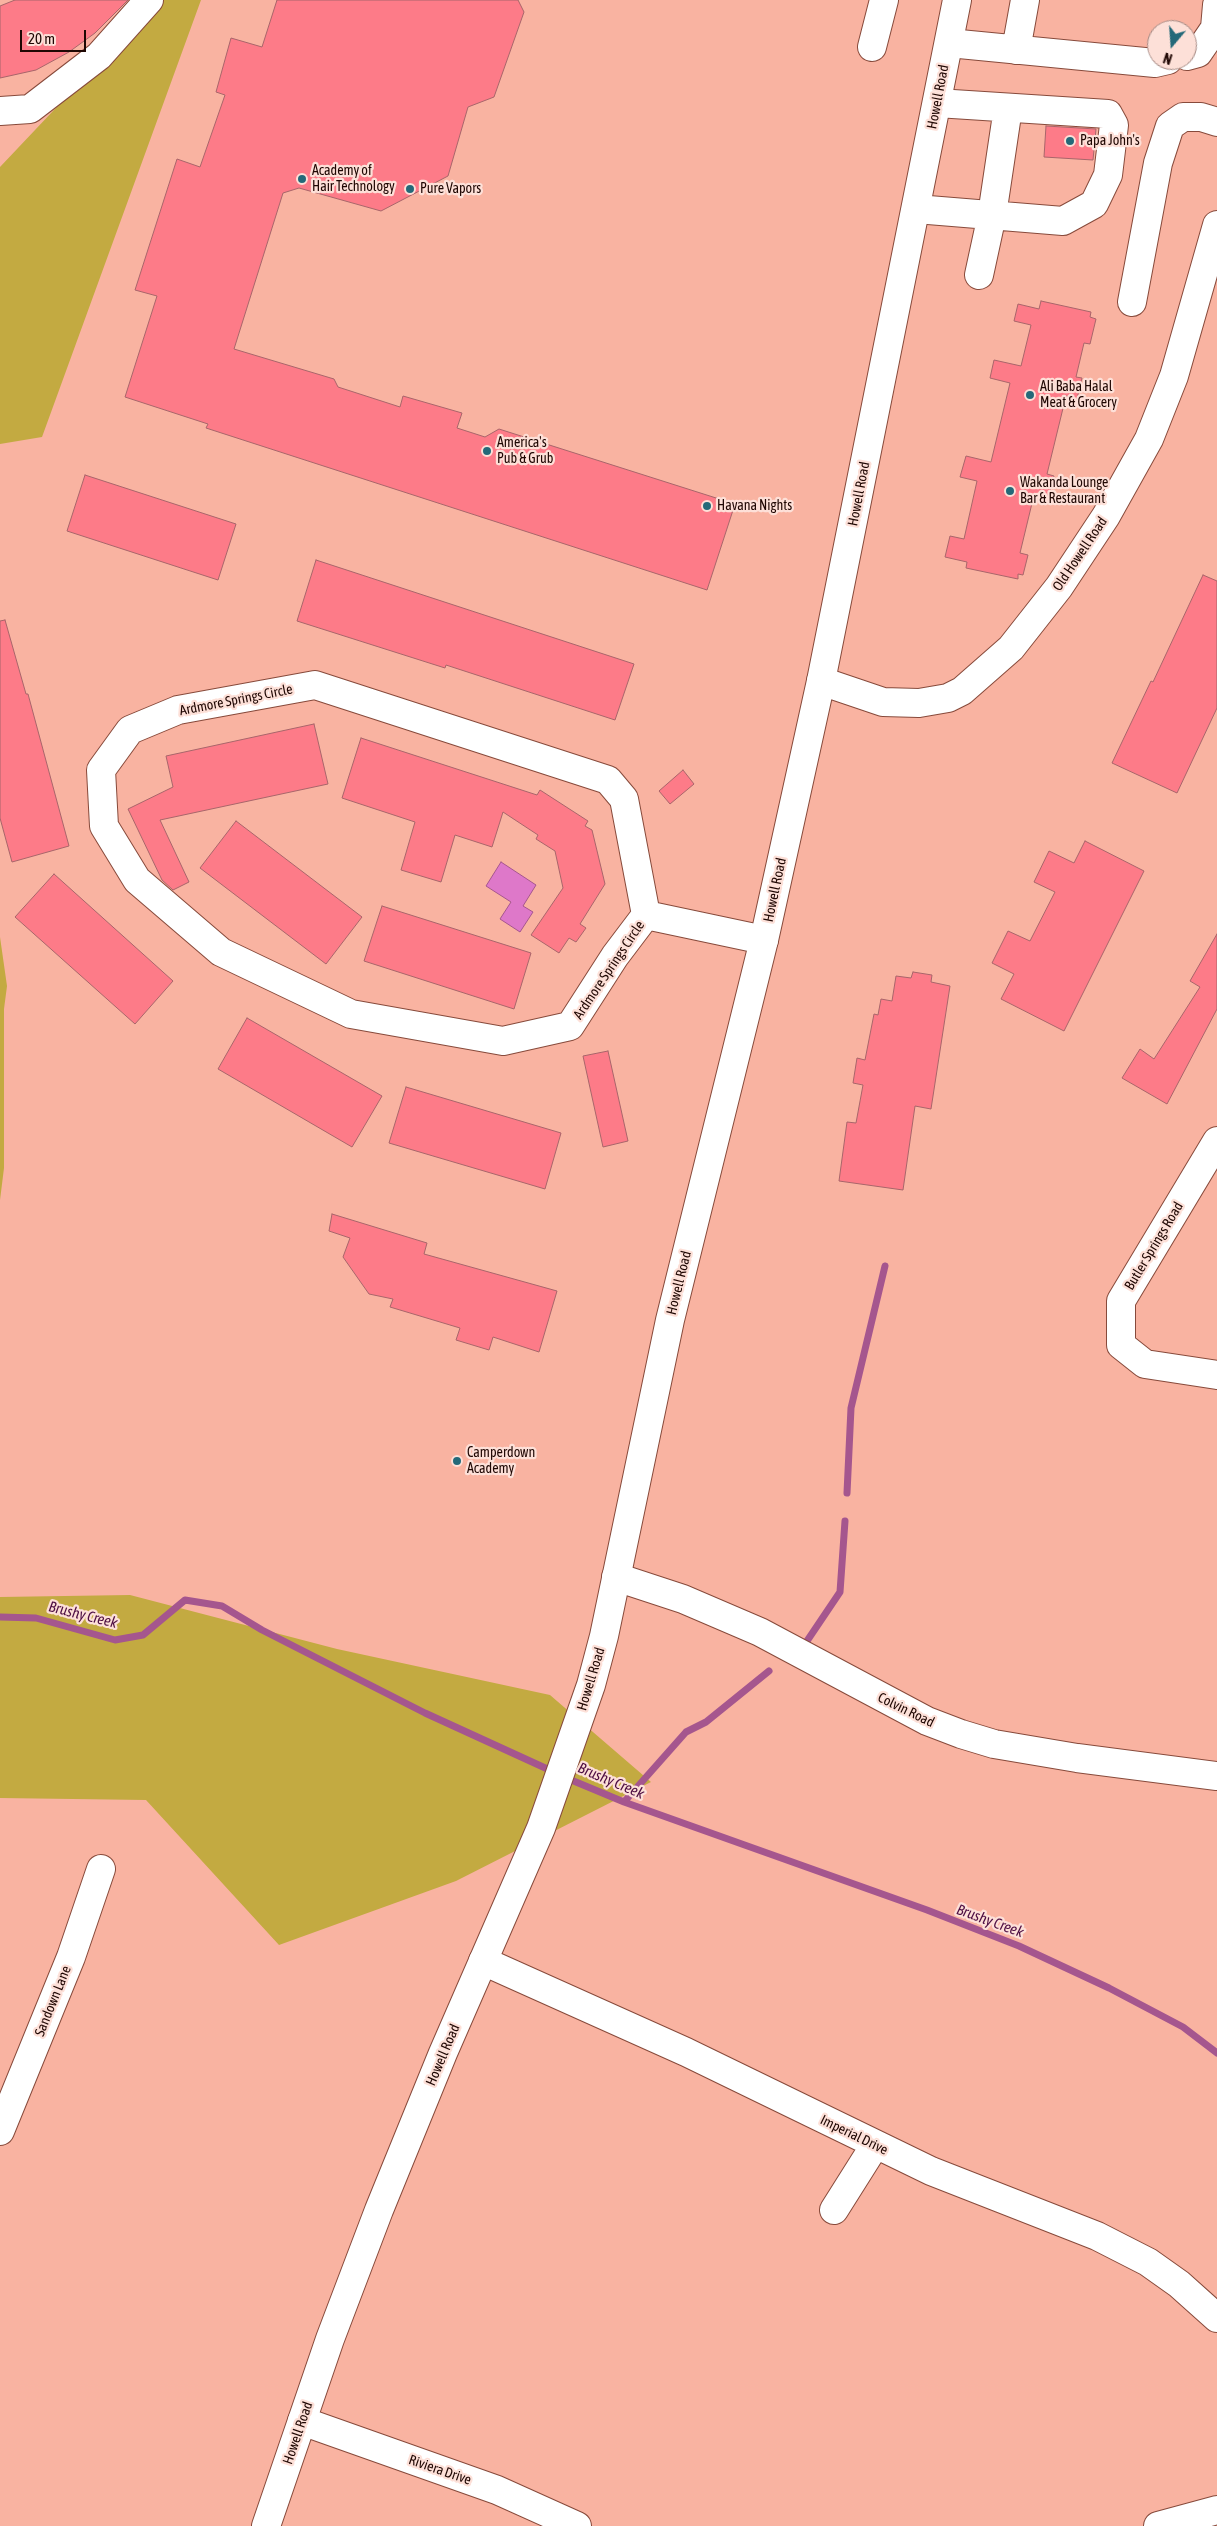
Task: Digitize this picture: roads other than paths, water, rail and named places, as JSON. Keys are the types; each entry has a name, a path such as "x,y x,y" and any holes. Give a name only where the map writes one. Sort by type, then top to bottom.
{"street":[{"path":"0,111 30,109 99,56 149,0"},
{"path":"872,47 884,0"},
{"name":"Howell Road","path":"266,2526 379,2210 541,1828 582,1712 604,1636 670,1320 764,940 821,680 957,0"},
{"path":"1016,50 1025,0"},
{"path":"1197,53 1215,28 1217,3"},
{"path":"949,43 1147,62"},
{"path":"916,209 1063,220 1094,204 1108,175 1114,125 1108,114 937,103"},
{"path":"979,275 992,215 1008,108"},
{"path":"1132,302 1158,163 1170,126 1183,116 1201,117 1217,122"},
{"name":"Old Howell Road","path":"821,680 882,702 920,703 948,698 962,691 1011,648 1059,587 1106,516 1149,439 1174,376 1217,225"},
{"name":"Ardmore Springs Circle","path":"315,685 608,780 624,799 646,915 615,956 570,1026 503,1041 351,1014 221,952 137,880 104,826 101,770 130,730 178,710 315,685"},
{"name":"Ardmore Springs Circle","path":"646,915 764,940"},
{"name":"Butler Springs Road","path":"1217,1141 1121,1301 1121,1345 1145,1364 1217,1375"},
{"name":"Colvin Road","path":"616,1577 683,1599 760,1632 918,1716 961,1734 994,1744 1077,1758 1217,1776"},
{"name":"Sandown Lane","path":"0,2130 71,1957 101,1869"},
{"name":"Imperial Drive","path":"483,1961 686,2052 931,2171 1097,2236 1148,2262 1179,2284 1217,2318"},
{"path":"834,2210 875,2145"},
{"name":"Riviera Drive","path":"302,2421 497,2490 577,2526"},
{"path":"1158,2526 1217,2510"}],"waterway":[{"path":"847,1493 851,1408 885,1266"},
{"path":"807,1641 840,1592 845,1521"},
{"name":"Brushy Creek","path":"0,1617 36,1618 115,1640 143,1635 185,1600 222,1606 262,1630 425,1713 554,1772"},
{"path":"624,1802 686,1732 706,1722 769,1671"},
{"name":"Brushy Creek","path":"564,1777 624,1802 927,1910 1019,1946 1109,1988 1183,2027 1217,2053"}],"place":[{"name":"Papa John's","path":"1070,141"},
{"name":"Academy of Hair Technology","path":"302,179"},
{"name":"Pure Vapors","path":"410,189"},
{"name":"Ali Baba Halal Meat & Grocery","path":"1030,395"},
{"name":"America's Pub & Grub","path":"487,451"},
{"name":"Wakanda Lounge Bar & Restaurant","path":"1010,491"},
{"name":"Havana Nights","path":"707,506"},
{"name":"Camperdown Academy","path":"457,1461"}]}
